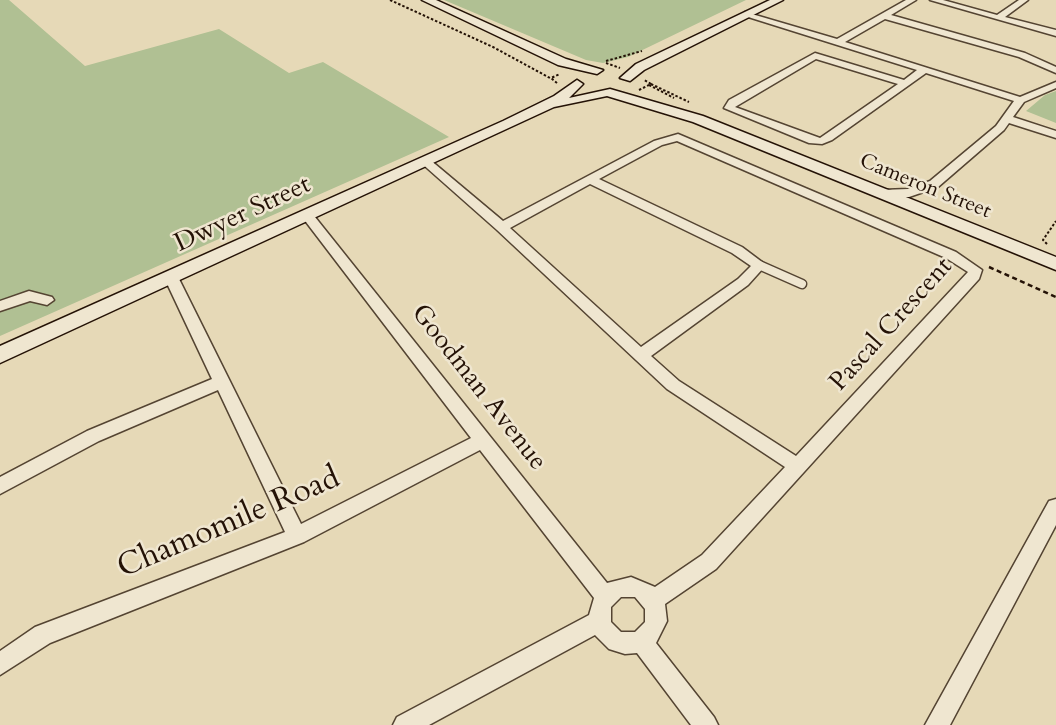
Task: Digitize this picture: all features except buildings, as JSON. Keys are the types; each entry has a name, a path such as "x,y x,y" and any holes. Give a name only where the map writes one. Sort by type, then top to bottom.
{"street":[{"path":"428,0 562,62 605,67 671,51"},
{"path":"607,93 626,87 631,72 778,0"},
{"path":"837,43 912,0"},
{"path":"934,0 1056,33"},
{"path":"999,17 1024,0"},
{"path":"748,14 1020,100"},
{"path":"884,16 1022,55 1056,70"},
{"path":"511,37 577,84"},
{"path":"905,83 814,56 733,102 729,108 813,141 822,141 905,83 924,69"},
{"name":"Cameron Street","path":"605,67 778,150"},
{"name":"Dwyer Street","path":"0,355 508,124 559,99 577,84 580,74 605,67"},
{"name":"Cameron Street","path":"577,84 587,91 607,93 698,119 1056,264"},
{"path":"886,193 909,193 934,184 1008,119 1020,100 1056,85"},
{"name":"Dwyer Street","path":"508,124 559,104 607,93"},
{"path":"1008,119 1056,135"},
{"name":"Pascal Crescent","path":"502,227 659,143 678,137 951,255 972,267 974,276 796,465 709,562 652,601"},
{"path":"425,161 502,227 673,385 796,465"},
{"path":"589,179 746,255 758,265 743,282 641,355"},
{"path":"933,212 927,201 934,184"},
{"name":"Goodman Avenue","path":"306,215 605,596"},
{"path":"171,277 296,536"},
{"path":"0,306 30,296 47,300"},
{"path":"0,486 93,436 220,382"},
{"name":"Chamomile Road","path":"0,664 43,635 296,536 483,440"},
{"path":"937,725 1056,507"},
{"path":"629,586 638,589 652,601 658,620 656,629 642,642 622,642 605,630 600,621 601,603 605,596 611,590 629,586"},
{"path":"405,725 600,621"},
{"path":"642,642 706,725"}],"lane":[{"path":"758,265 802,284"}],"path":[{"path":"390,0 493,47 551,78"},
{"path":"605,67 645,50"},
{"path":"1048,245 1043,240 1056,222"}],"green space":[{"path":"0,0 9,0 85,66 219,29 289,73 323,62 449,137 0,336"},
{"path":"444,0 746,0 628,57 603,63 586,60"},
{"path":"1056,91 1056,123 1026,111 1045,95"}]}
